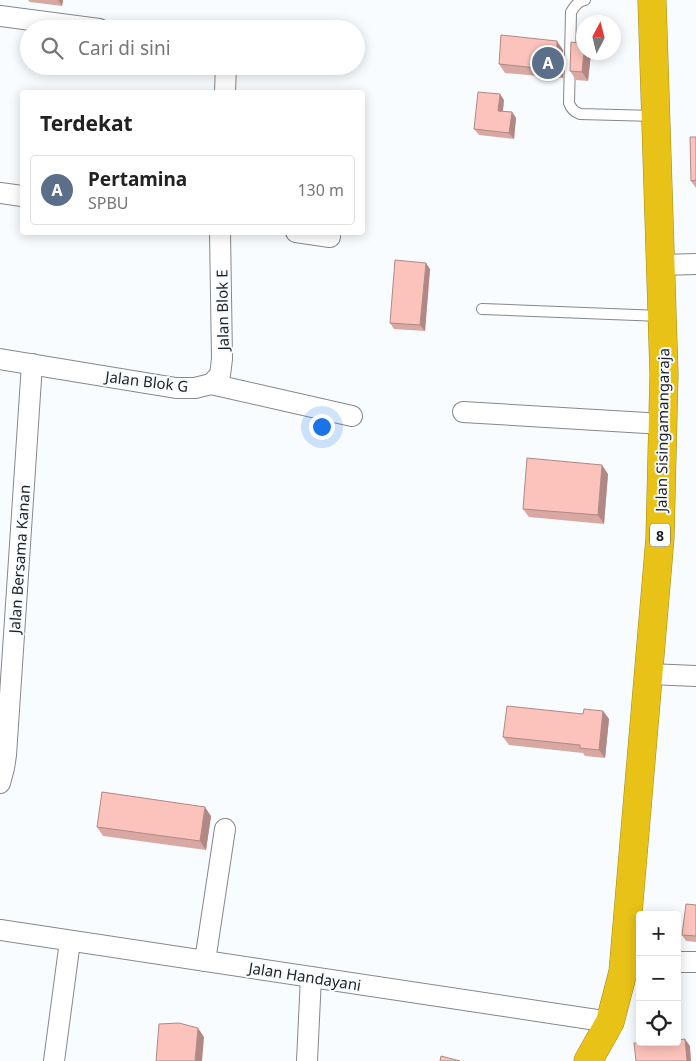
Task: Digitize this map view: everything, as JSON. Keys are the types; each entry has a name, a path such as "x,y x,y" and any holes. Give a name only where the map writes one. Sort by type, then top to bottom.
{"highway":[{"name":"Jalan Sisingamangaraja","path":"588,1061 610,1022 624,972 632,963 649,674 660,538 664,374 652,0"}],"street":[{"path":"0,16 30,20"},
{"path":"225,90 226,75"},
{"path":"0,193 20,196"},
{"name":"Jalan Blok E","path":"211,384 220,375 222,359 220,235"},
{"path":"316,235 330,237"},
{"path":"661,265 696,264"},
{"name":"Jalan Blok G","path":"0,359 176,388 195,388 211,384 352,416"},
{"name":"Jalan Bersama Kanan","path":"0,783 7,745 32,364"},
{"path":"463,412 663,424"},
{"path":"649,674 696,676"},
{"path":"205,961 225,829"},
{"name":"Jalan Handayani","path":"0,930 610,1022"},
{"path":"54,1061 70,941"},
{"path":"681,962 696,962"},
{"path":"307,1061 311,977"}],"lane":[{"path":"585,0 575,5 571,12 569,103 571,108 580,114 656,116"},
{"path":"482,309 662,316"}],"building":[{"path":"501,35 557,41 557,70 499,64"},
{"path":"571,42 576,43 576,60 583,60 582,72 570,71"},
{"path":"478,92 500,94 498,111 512,112 509,133 474,129"},
{"path":"690,137 696,137 696,180 691,181"},
{"path":"395,260 426,263 420,325 390,323"},
{"path":"527,458 602,465 598,515 523,509"},
{"path":"507,706 583,714 584,709 603,711 599,750 580,748 580,745 503,737"},
{"path":"102,792 205,807 200,841 97,827"},
{"path":"686,904 696,905 696,936 682,935"},
{"path":"179,1023 198,1028 195,1061 156,1061 159,1024"},
{"path":"685,1039 687,1061 636,1061 634,1043 636,1043 636,1046 681,1046 681,1040"},
{"path":"441,1056 460,1061 440,1061"}],"place":[{"name":"Pertamina","path":"548,63"}]}
